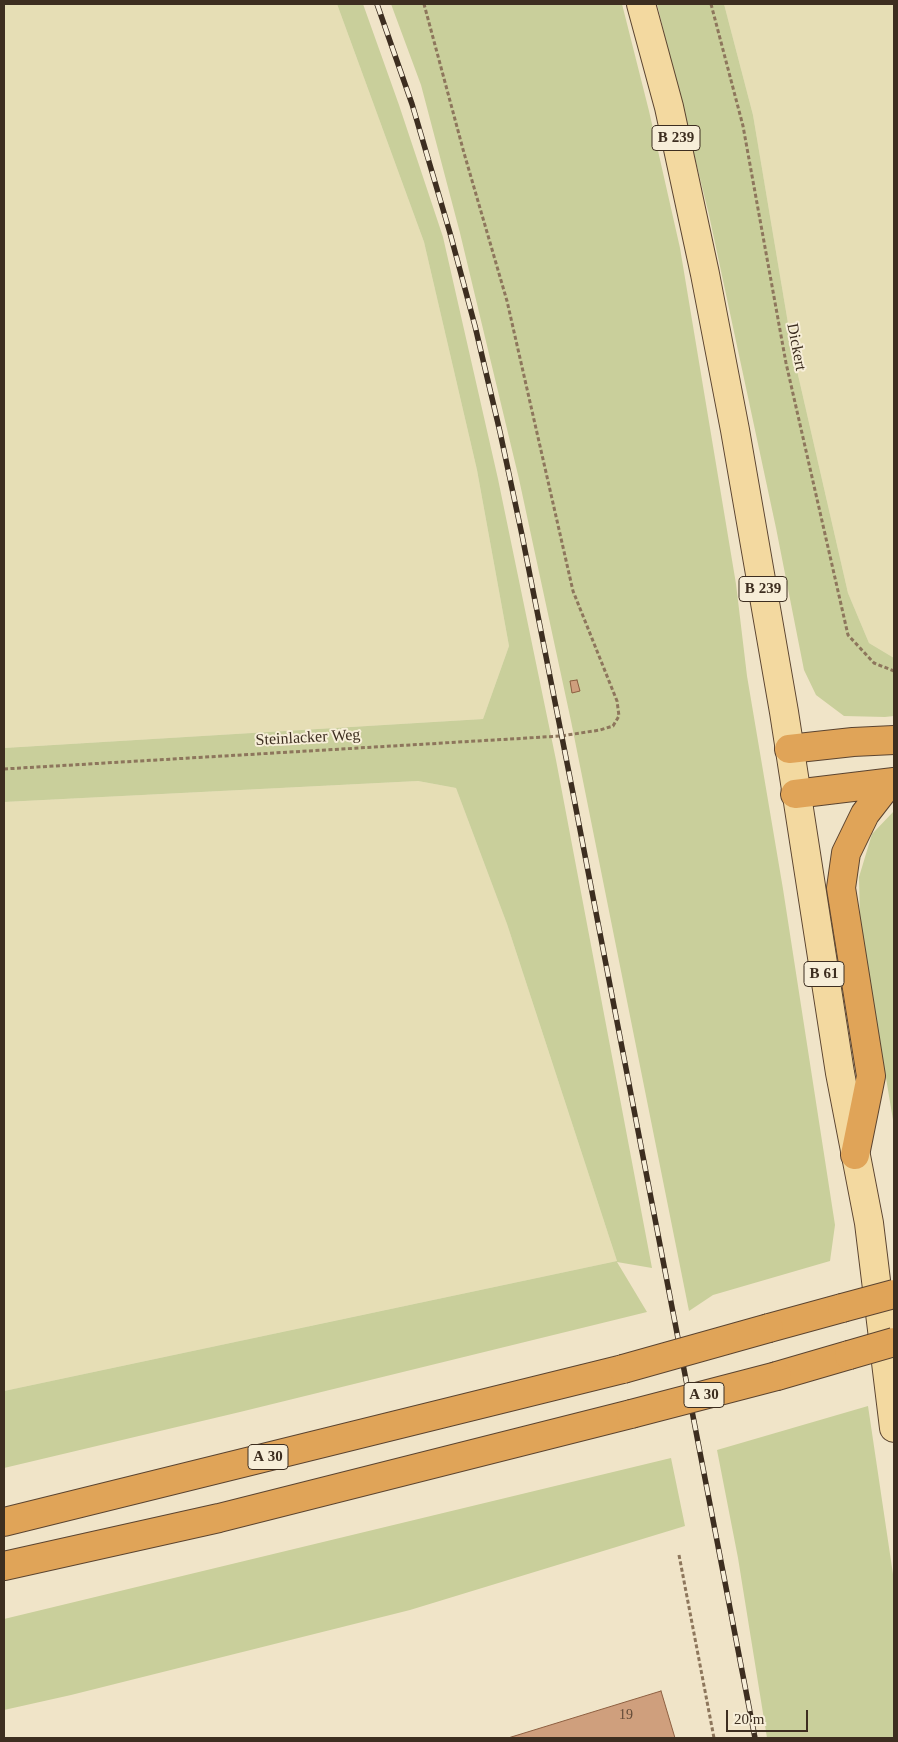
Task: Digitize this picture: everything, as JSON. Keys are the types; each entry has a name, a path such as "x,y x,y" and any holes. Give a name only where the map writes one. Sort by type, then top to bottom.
{"highway":[{"path":"790,749 853,742 894,740"},
{"path":"795,794 892,782"},
{"path":"855,1155 871,1076 841,888 846,853 865,814 892,782"},
{"name":"A 30","path":"4,1522 623,1369 894,1294"},
{"name":"A 30","path":"4,1566 220,1518 777,1376 894,1342"}],"main road":[{"name":"B 239","path":"641,4 669,107 705,274 737,440 790,749"},
{"name":"B 61","path":"790,749 795,794 840,1073 868,1223 894,1428"}],"path":[{"name":"Steinlacker Weg","path":"4,769 561,736 614,726 619,716 617,701 574,591 507,301 464,153 424,4"},
{"name":"Dickert","path":"711,4 743,126 786,363 848,635 874,663 894,671"},
{"path":"679,1555 714,1738"}],"shaded area":[{"path":"4,4 337,4 424,242 477,470 509,646 483,719 4,748"},
{"path":"724,4 894,4 894,658 869,643 848,593 793,353 753,115"},
{"path":"418,781 456,788 507,924 617,1261 4,1391 4,802"}],"green space":[{"path":"337,4 363,4 443,237 498,479 556,760 652,1268 617,1262 647,1312 4,1468 4,1391 617,1261 507,924 456,788 418,781 4,802 4,748 483,719 509,646 477,470 424,242"},
{"path":"391,4 622,4 649,111 680,248 736,584 747,676 783,889 835,1225 830,1261 713,1295 689,1311 571,721 519,479 460,233 421,85"},
{"path":"657,4 724,4 753,115 793,353 848,593 869,643 894,658 894,716 844,716 816,695 804,670 776,528 709,215"},
{"path":"894,811 894,1126 860,922 859,877 872,834"},
{"path":"868,1406 894,1581 894,1738 767,1738 738,1558 717,1450"},
{"path":"671,1458 685,1526 410,1610 4,1710 4,1619"}],"building":[{"path":"577,680 580,691 572,693 570,681"},
{"path":"661,1691 675,1738 508,1738"}],"railway":[{"path":"377,4 412,104 450,233 475,326 500,432 572,788 755,1738"}]}
